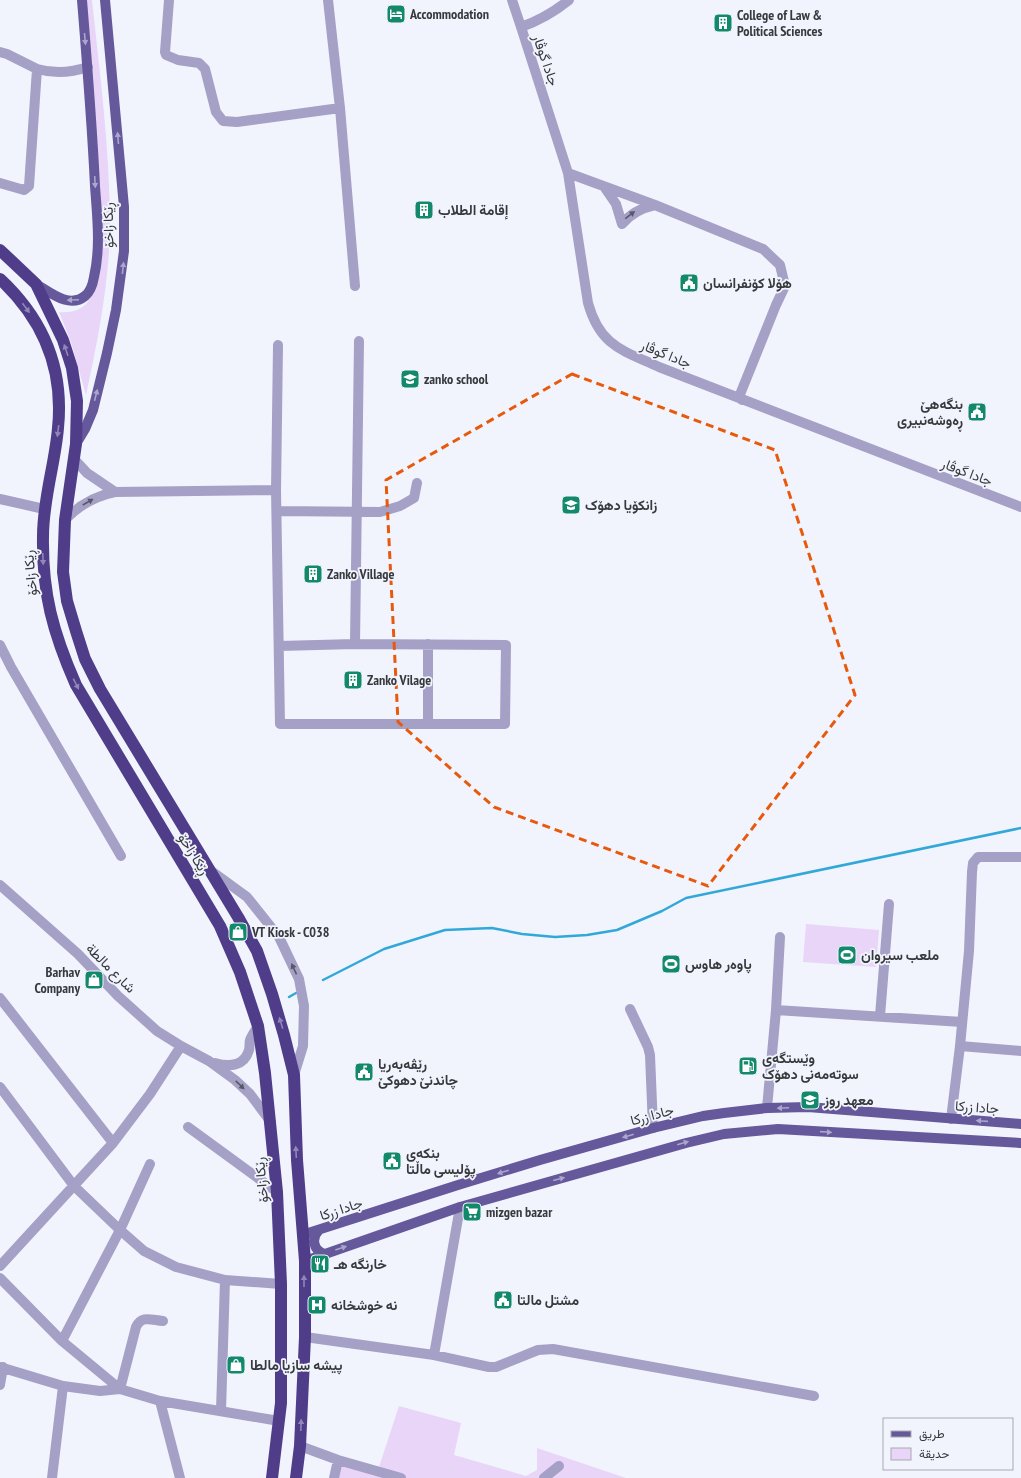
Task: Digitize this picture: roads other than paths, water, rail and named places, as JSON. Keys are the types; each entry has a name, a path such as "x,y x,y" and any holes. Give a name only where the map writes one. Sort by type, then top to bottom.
{"highway":[{"name":"ڕێکا زاخۆ","path":"0,250 36,284 63,340 72,368 77,401 76,444 65,520 63,572 67,601 85,659 100,689 258,951 284,1035 294,1075 296,1160 304,1261 304,1337 300,1446 296,1478"},
{"name":"ڕێکا زاخۆ","path":"0,279 25,306 39,327 57,375 59,400 58,428 44,509 43,535 45,588 51,618 63,655 76,685 220,926 240,972 258,1026 265,1072 278,1192 281,1284 281,1403 272,1478"},
{"path":"220,926 238,917"}],"main road":[{"name":"ڕێکا زاخۆ","path":"36,284 68,301 78,300 86,295 94,277 97,233 92,121 82,0"},
{"name":"ڕێکا زاخۆ","path":"76,444 85,429 93,410 116,310 124,251 124,207 105,0"},
{"name":"جادا زرکا","path":"302,1235 458,1185 653,1128 704,1116 767,1108 808,1108 1021,1124"},
{"path":"304,1261 460,1207 692,1141 744,1131 778,1129 1021,1143"},
{"path":"319,1230 316,1233 314,1241 317,1249 324,1254"}],"street":[{"path":"169,0 166,55 178,60 199,63 205,69 216,112 223,121 237,122 340,108"},
{"path":"328,0 340,108 356,286"},
{"name":"جادا گوڤار","path":"512,0 568,173 591,314 601,333 611,343 621,350 659,367 1021,508"},
{"name":"جادا گوڤار","path":"521,27 534,23 561,7 569,0"},
{"path":"0,43 0,52 37,69 61,73 73,72 88,67"},
{"path":"0,183 24,190 29,186 37,69"},
{"path":"568,173 605,188 655,205 763,249 780,264 785,286 739,397 742,400"},
{"path":"605,188 616,204 622,224 632,213 642,208 655,205"},
{"path":"355,644 359,341"},
{"path":"278,345 276,490 280,724 505,724 506,645 355,644 279,646"},
{"path":"74,459 87,474 115,492"},
{"path":"277,512 380,512 400,506 414,498 417,484"},
{"path":"65,520 87,502 96,497 115,492 276,490"},
{"path":"0,500 44,509"},
{"path":"428,644 428,724"},
{"path":"0,645 10,667 121,856"},
{"path":"952,1119 969,951 973,863 978,857 1021,857"},
{"path":"208,868 247,897 280,937 299,979 304,1006 303,1046 294,1075"},
{"name":"شارع مالطة","path":"0,885 78,954 118,996 157,1031 209,1062 242,1086 271,1122"},
{"path":"880,1016 889,904"},
{"path":"767,1108 776,1010 780,937"},
{"path":"0,998 113,1143"},
{"path":"630,1009 648,1047 650,1055 653,1128"},
{"path":"776,1010 962,1022"},
{"name":"شارع مالطة","path":"209,1062 227,1066 238,1064 246,1057 249,1050 250,1041 258,1026"},
{"path":"0,1266 113,1143 150,1094 181,1046"},
{"path":"960,1046 1021,1051"},
{"path":"0,1087 74,1186 144,1251 176,1267 225,1280 281,1284"},
{"path":"188,1127 278,1192"},
{"path":"62,1341 120,1230 150,1164"},
{"path":"434,1355 460,1207"},
{"path":"0,1278 62,1341 120,1389"},
{"path":"221,1411 225,1280"},
{"path":"120,1389 136,1327 139,1321 144,1319 163,1321"},
{"path":"304,1337 434,1355 496,1368 538,1350 553,1349 814,1396"},
{"path":"0,1385 1,1367 63,1386 100,1391 120,1389 160,1401 280,1421"},
{"path":"52,1478 63,1386"},
{"path":"160,1401 180,1478"},
{"path":"300,1446 338,1460 401,1478"},
{"path":"334,1478 338,1460"},
{"path":"544,1478 559,1466"}],"waterway":[{"path":"323,980 384,949 445,930 492,928 522,934 555,937 587,935 617,930 662,911 686,898 1021,828"},
{"path":"289,997 296,993"}],"place":[{"name":"Accommodation","path":"396,14"},
{"name":"College of Law & Political Sciences","path":"723,23"},
{"name":"إقامة الطلاب","path":"424,210"},
{"name":"هۆلا كۆنفرانسان","path":"689,283"},
{"name":"zanko school","path":"410,379"},
{"name":"بنگه‌هێ ڕه‌وشه‌نبیرى","path":"977,412"},
{"name":"زانکۆیا دهۆک","path":"571,505"},
{"name":"Zanko Village","path":"313,574"},
{"name":"Zanko Vilage","path":"353,680"},
{"name":"VT Kiosk - C038","path":"238,932"},
{"name":"ملعب سيروان","path":"847,955"},
{"name":"پاوەر هاوس","path":"671,964"},
{"name":"Barhav Company","path":"94,980"},
{"name":"وێستگەی سوتەمەنی دهۆک","path":"748,1066"},
{"name":"رێڤەبەریا چاندنێ دهوکێ","path":"364,1072"},
{"name":"معهد روز","path":"810,1100"},
{"name":"بنکەی پۆلیسی ماڵتا","path":"392,1161"},
{"name":"mizgen bazar","path":"472,1212"},
{"name":"خارنگه هـ","path":"320,1264"},
{"name":"مشتل مالتا","path":"503,1300"},
{"name":"نه خوشخانه","path":"317,1305"},
{"name":"پيشه سازيا مالطا","path":"236,1365"}]}
